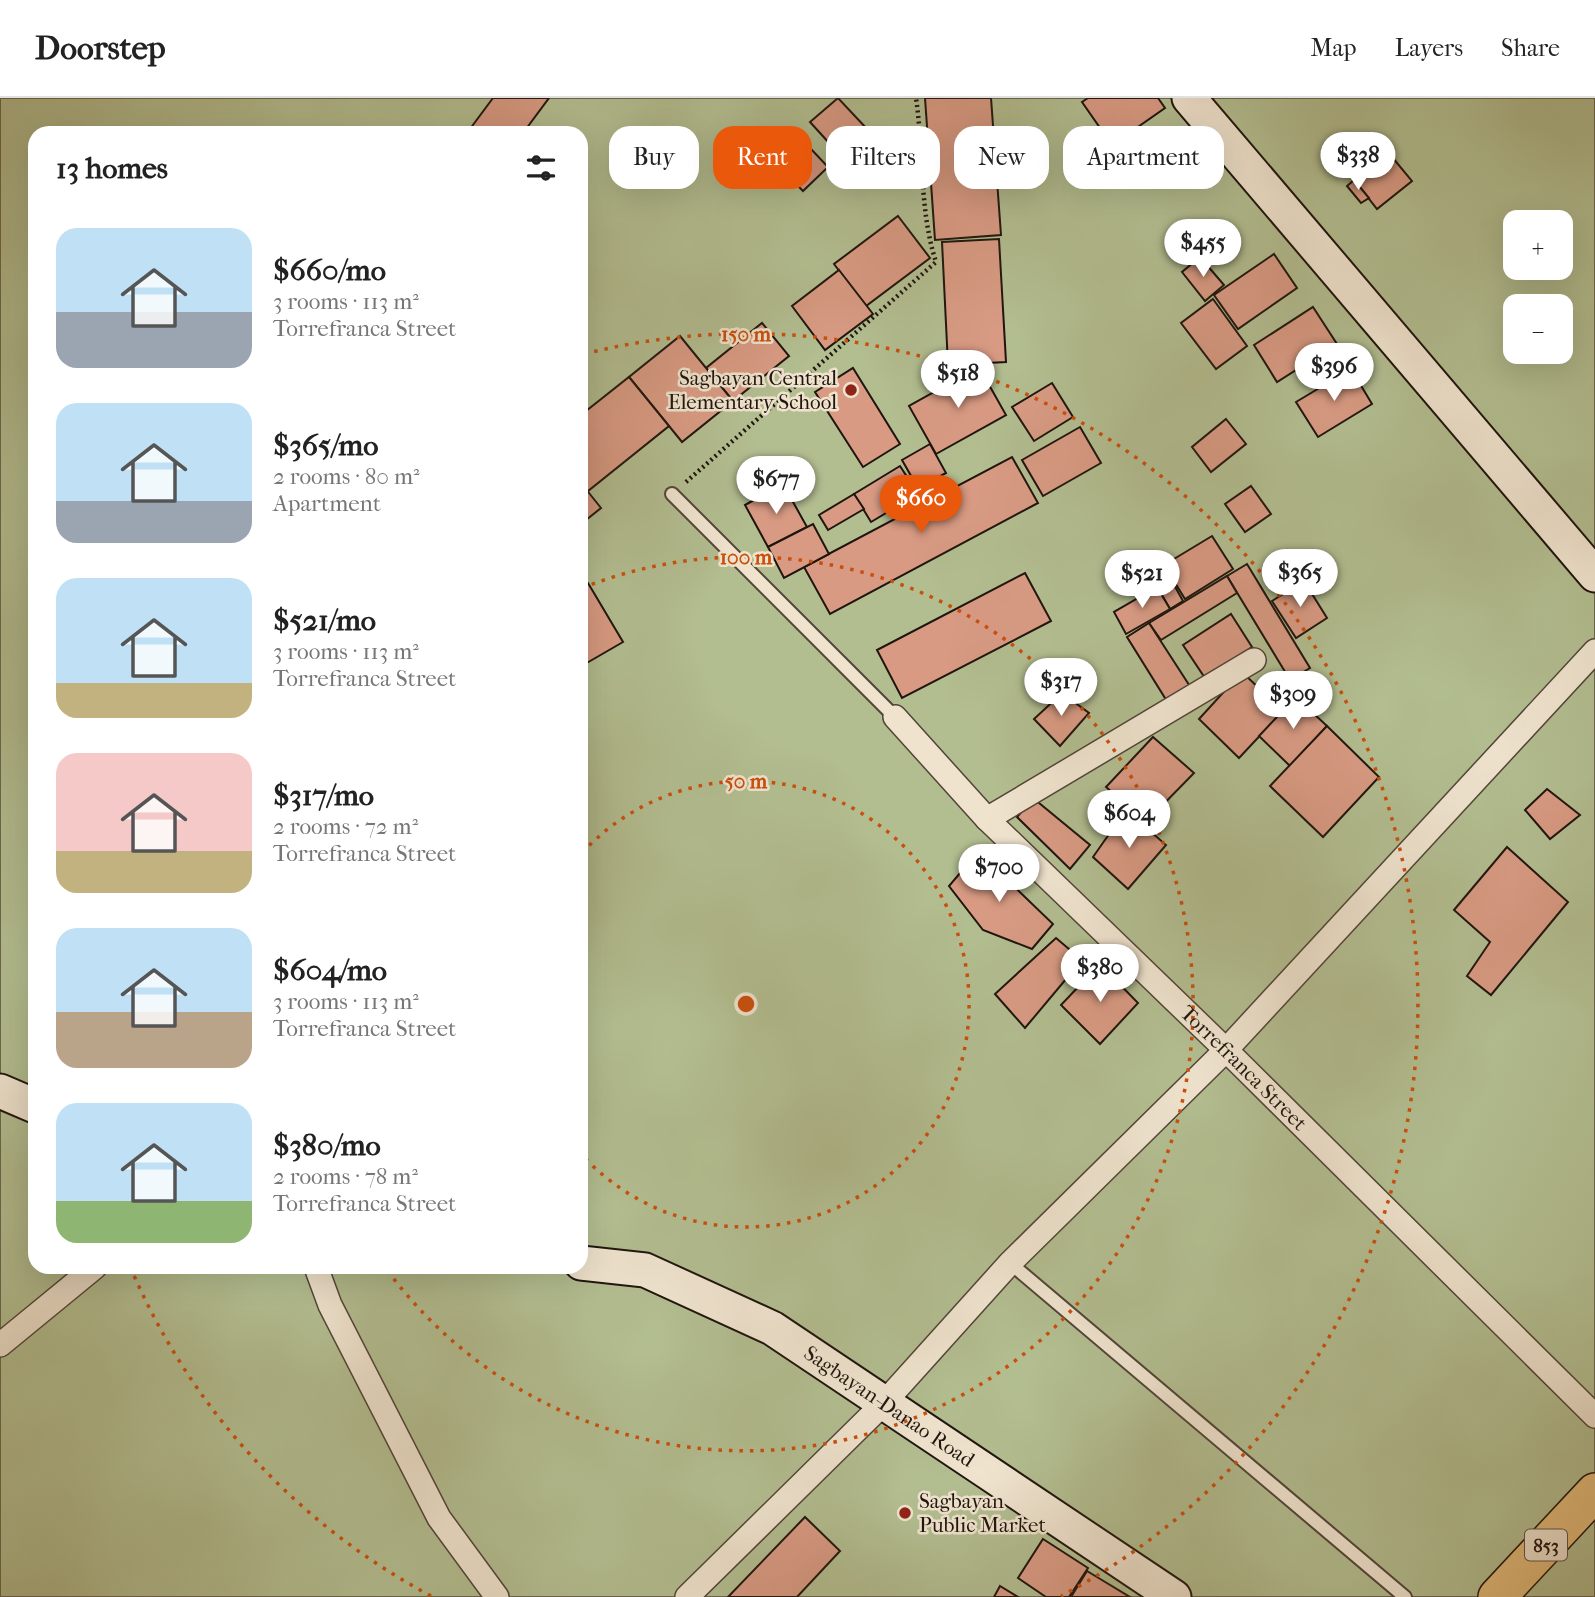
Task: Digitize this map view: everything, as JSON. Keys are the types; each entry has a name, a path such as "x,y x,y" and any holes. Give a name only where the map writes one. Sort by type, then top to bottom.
{"main road":[{"path":"1189,98 1595,575"},
{"path":"0,1091 28,1103"},
{"name":"Sagbayan-Danao Road","path":"588,1264 645,1270 772,1328 1174,1597"},
{"name":"853","path":"1497,1597 1595,1492"}],"street":[{"path":"687,1597 883,1404 1010,1263 1226,1050 1595,651"},
{"path":"987,819 1254,660"},
{"name":"Torrefranca Street","path":"895,717 987,819 1226,1050 1595,1416"},
{"path":"0,1345 86,1274"},
{"path":"319,1274 330,1305 439,1518 497,1597"}],"lane":[{"path":"672,494 895,717"},
{"path":"1010,1263 1405,1597"}],"path":[{"path":"672,494 936,262 927,233 922,137 916,98"}],"green space":[{"path":"0,98 1595,98 1595,1597 0,1597"}],"building":[{"path":"493,98 549,98 528,126 472,126"},
{"path":"838,98 864,126 826,126 826,140 810,122"},
{"path":"925,98 991,98 993,126 954,126 954,189 998,189 1001,235 935,240 931,189 940,189 940,126 927,126"},
{"path":"1088,98 1158,98 1165,108 1139,126 1099,126 1082,102"},
{"path":"1378,140 1412,181 1377,209 1344,167"},
{"path":"812,150 826,165 826,169 812,182"},
{"path":"1354,180 1369,198 1361,203 1347,186"},
{"path":"898,216 930,258 866,306 834,264"},
{"path":"999,239 1006,362 948,365 942,242"},
{"path":"1274,254 1297,288 1238,329 1214,295"},
{"path":"1200,257 1224,285 1205,301 1182,272"},
{"path":"839,270 873,314 825,350 792,306"},
{"path":"1213,299 1247,346 1216,369 1181,323"},
{"path":"1313,307 1337,344 1277,382 1254,345"},
{"path":"762,323 789,356 733,401 706,368"},
{"path":"680,336 733,401 682,442 629,377"},
{"path":"979,367 1006,415 936,454 909,406"},
{"path":"853,368 900,444 863,467 815,392"},
{"path":"1351,369 1372,404 1318,437 1296,402"},
{"path":"629,377 669,426 588,491 588,409"},
{"path":"1052,383 1073,417 1034,441 1012,407"},
{"path":"1226,419 1246,444 1211,472 1192,447"},
{"path":"1080,427 1101,463 1043,496 1022,460"},
{"path":"930,444 946,473 918,488 902,460"},
{"path":"1012,457 1038,503 830,614 804,567"},
{"path":"900,466 918,494 871,522 854,494"},
{"path":"783,484 807,527 768,547 745,505"},
{"path":"1251,486 1271,514 1245,532 1225,504"},
{"path":"588,492 601,508 588,518"},
{"path":"854,494 864,509 828,530 819,515"},
{"path":"813,524 829,554 784,578 768,547"},
{"path":"1212,536 1233,569 1185,599 1164,565"},
{"path":"1247,564 1310,668 1290,680 1227,576"},
{"path":"1163,565 1183,601 1170,609 1149,573"},
{"path":"1025,573 1051,621 902,698 877,650"},
{"path":"1227,576 1237,593 1161,640 1149,623"},
{"path":"1304,581 1327,618 1296,638 1272,601"},
{"path":"588,583 623,642 588,662"},
{"path":"1157,587 1170,609 1126,634 1114,612"},
{"path":"1231,614 1252,647 1205,678 1183,645"},
{"path":"1149,623 1193,691 1170,706 1127,637"},
{"path":"1242,672 1283,711 1239,758 1199,719"},
{"path":"1062,693 1089,713 1060,746 1034,719"},
{"path":"1296,697 1327,726 1290,766 1259,736"},
{"path":"1327,726 1379,777 1323,837 1270,786"},
{"path":"1153,737 1194,773 1146,822 1106,787"},
{"path":"1547,789 1580,815 1550,839 1525,810"},
{"path":"1033,798 1090,845 1070,869 1017,817"},
{"path":"1126,810 1166,845 1128,889 1093,857"},
{"path":"1507,847 1568,902 1491,995 1467,976 1490,942 1454,910"},
{"path":"978,852 1053,924 1032,949 983,930 949,886"},
{"path":"1056,938 1082,960 1025,1028 995,994"},
{"path":"1100,964 1138,1003 1100,1044 1061,1005"},
{"path":"805,1517 840,1551 797,1597 728,1597"},
{"path":"1043,1539 1088,1568 1069,1597 1046,1597 1018,1578"},
{"path":"1087,1571 1130,1597 1071,1597"},
{"path":"1000,1586 1018,1597 994,1597"}],"place":[{"name":"Sagbayan Central Elementary School","path":"851,390"},
{"name":"Sagbayan Public Market","path":"905,1513"}]}
